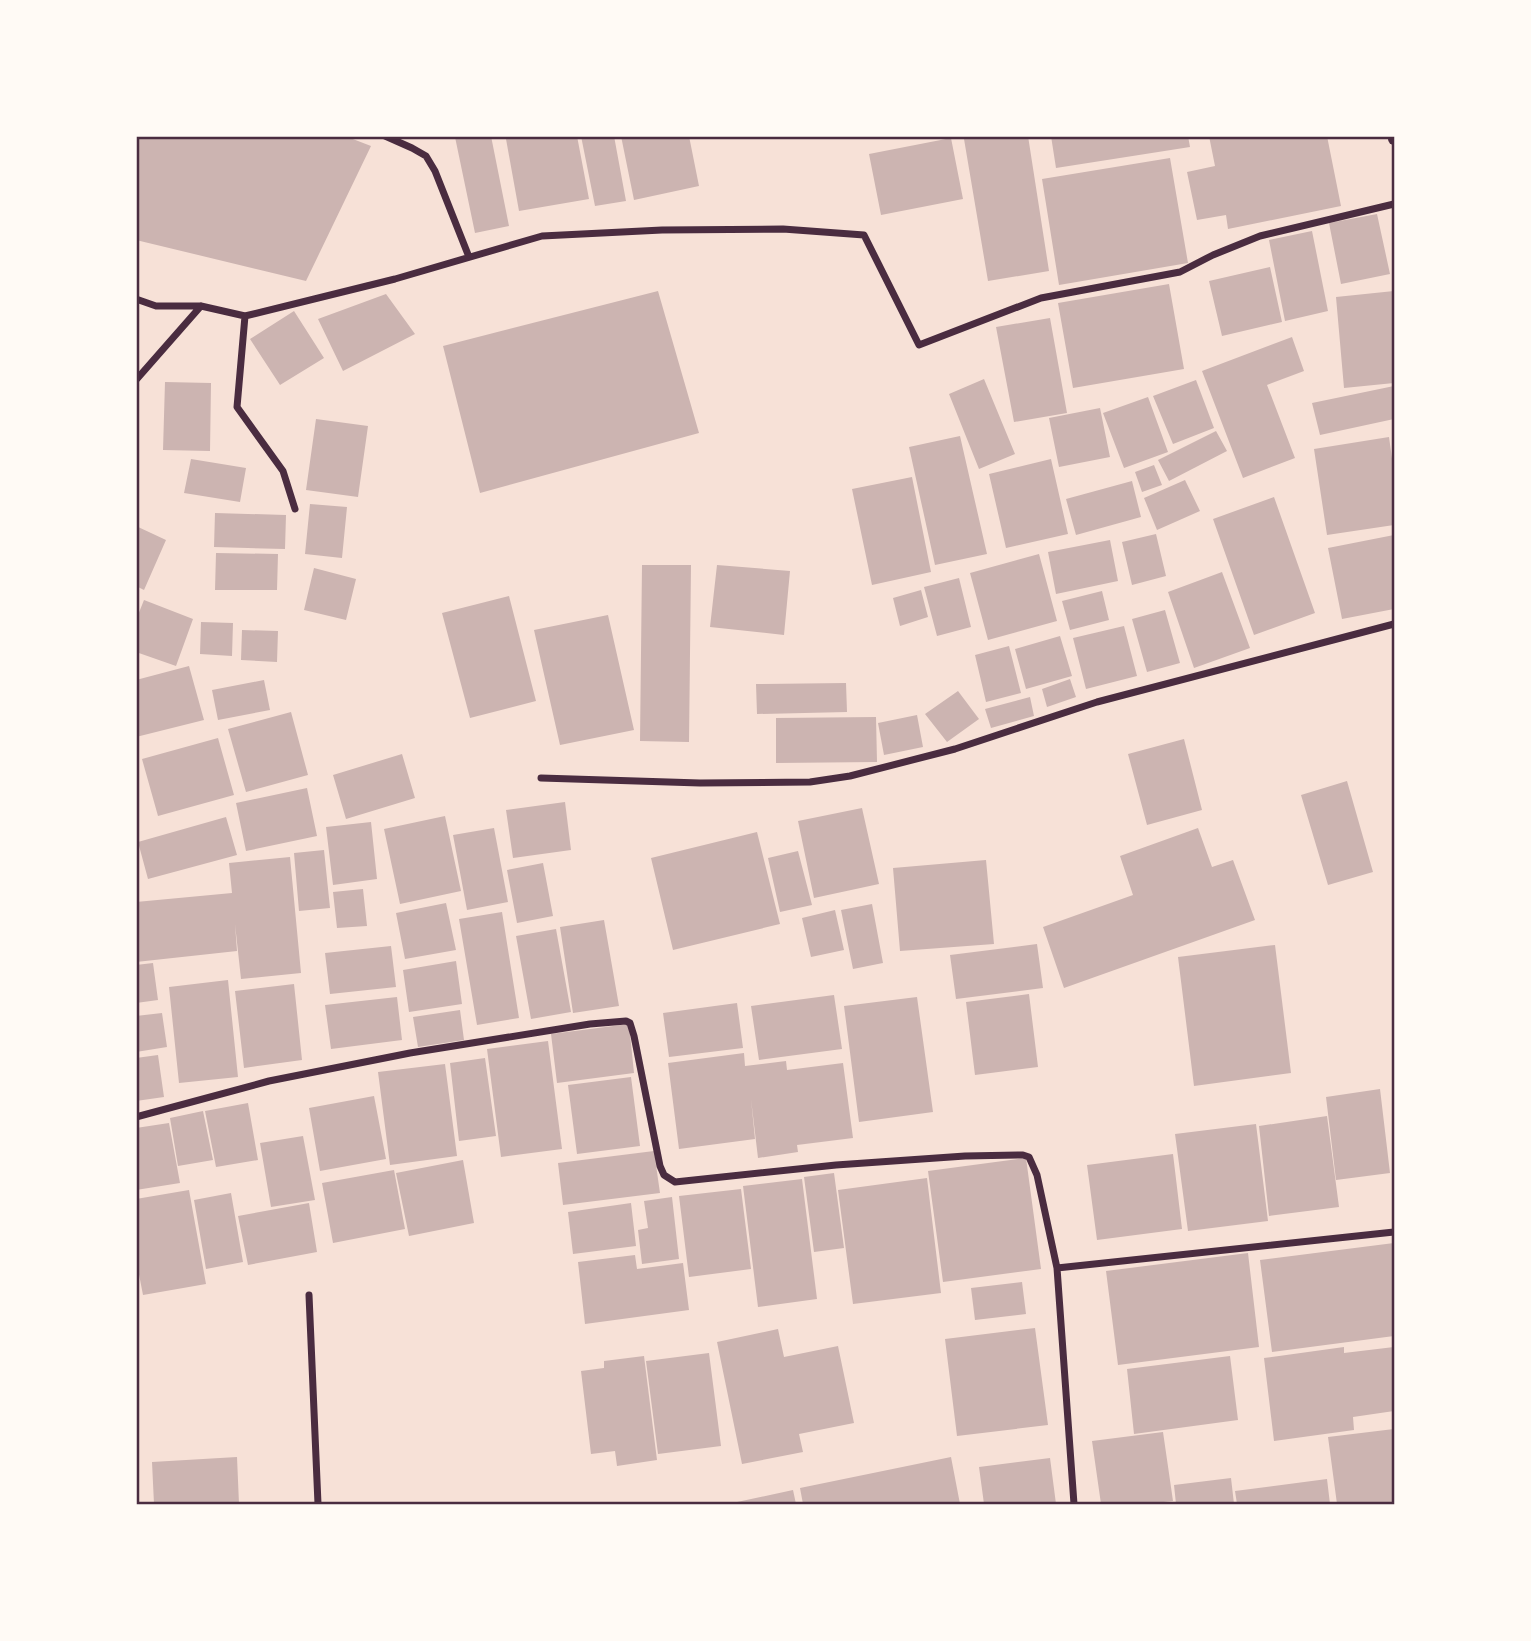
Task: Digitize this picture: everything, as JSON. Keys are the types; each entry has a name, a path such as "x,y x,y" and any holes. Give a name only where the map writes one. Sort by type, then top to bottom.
{"street":[{"path":"385,136 426,156 435,171 469,257"},
{"path":"136,299 156,306 201,306 246,316 395,279 542,236 662,230 769,229 864,235 919,345 1041,298 1180,272 1260,236 1395,204"},
{"path":"136,380 201,306"},
{"path":"246,316 237,407 283,471 295,509"},
{"path":"541,778 700,783 810,782 850,776 955,749 1097,702 1395,624"},
{"path":"136,1117 269,1082 410,1053 590,1024 626,1021 634,1036 660,1166 669,1179 679,1182 965,1156 1029,1157 1037,1175 1057,1268 1074,1504"},
{"path":"1057,1268 1395,1232"},
{"path":"309,1296 318,1504"}],"building":[{"path":"136,136 345,136 371,146 306,281 136,240"},
{"path":"491,136 509,226 475,233 455,137"},
{"path":"519,136 577,136 589,199 519,211 506,139"},
{"path":"581,136 614,136 626,201 595,206"},
{"path":"621,136 689,136 699,186 634,200"},
{"path":"982,136 1028,136 1049,271 988,281 964,139"},
{"path":"1051,136 1188,136 1190,147 1056,168"},
{"path":"1209,136 1327,136 1341,206 1228,229 1226,215 1197,220 1187,172 1215,166"},
{"path":"951,138 963,199 881,215 869,154"},
{"path":"1170,158 1188,263 1059,285 1042,179"},
{"path":"1377,214 1390,274 1341,284 1329,223"},
{"path":"1312,231 1328,311 1285,321 1269,240"},
{"path":"1270,267 1282,322 1222,336 1209,281"},
{"path":"1169,284 1184,369 1073,388 1058,303"},
{"path":"658,291 699,433 480,493 443,346"},
{"path":"1394,291 1394,383 1344,388 1336,297"},
{"path":"386,294 415,334 343,371 318,319"},
{"path":"294,311 324,358 280,385 250,339"},
{"path":"1050,318 1067,413 1014,422 996,327"},
{"path":"1292,337 1304,371 1267,385 1295,458 1243,478 1202,371"},
{"path":"984,379 1015,454 979,469 949,394"},
{"path":"1196,380 1214,428 1173,444 1153,396"},
{"path":"165,382 211,383 210,451 163,450"},
{"path":"1394,386 1394,419 1320,435 1312,403"},
{"path":"1148,397 1168,452 1124,468 1103,413"},
{"path":"1100,408 1110,457 1059,467 1049,418"},
{"path":"316,419 368,426 358,497 306,490"},
{"path":"1216,431 1227,451 1169,481 1158,460"},
{"path":"960,436 987,554 935,565 909,447"},
{"path":"1389,437 1394,473 1394,525 1327,535 1314,449"},
{"path":"191,459 246,468 240,502 184,493"},
{"path":"1051,459 1068,534 1006,548 989,474"},
{"path":"1154,465 1162,485 1142,492 1135,472"},
{"path":"912,477 931,572 872,585 852,489"},
{"path":"1185,480 1200,511 1157,530 1144,498"},
{"path":"1132,481 1141,517 1076,535 1066,499"},
{"path":"1274,497 1315,613 1254,635 1213,519"},
{"path":"310,504 347,507 342,558 305,554"},
{"path":"215,513 286,515 285,549 214,547"},
{"path":"136,526 166,540 144,590 136,586"},
{"path":"1156,534 1166,576 1132,585 1122,542"},
{"path":"1394,535 1394,609 1342,619 1328,548"},
{"path":"1110,540 1118,581 1056,594 1048,552"},
{"path":"216,553 278,554 277,590 215,590"},
{"path":"1039,554 1057,621 988,640 970,573"},
{"path":"642,565 691,565 689,742 640,741"},
{"path":"717,565 790,571 784,635 710,627"},
{"path":"314,568 356,579 346,620 304,610"},
{"path":"1222,572 1250,648 1194,668 1168,592"},
{"path":"959,578 971,627 937,636 924,587"},
{"path":"921,590 928,617 900,626 893,598"},
{"path":"1102,591 1109,620 1070,630 1062,601"},
{"path":"509,596 536,701 470,718 442,613"},
{"path":"144,600 193,619 176,666 136,652 136,620"},
{"path":"1165,610 1180,663 1147,672 1132,619"},
{"path":"608,615 634,730 560,745 534,630"},
{"path":"201,622 233,623 232,656 200,654"},
{"path":"1124,626 1137,676 1086,689 1073,638"},
{"path":"242,630 278,631 277,662 241,660"},
{"path":"1060,636 1072,676 1026,689 1015,649"},
{"path":"1009,646 1021,693 986,702 975,655"},
{"path":"189,666 204,720 136,737 136,680"},
{"path":"1070,679 1076,697 1047,707 1042,689"},
{"path":"264,680 270,710 218,720 212,690"},
{"path":"846,683 847,712 757,714 756,684"},
{"path":"958,691 979,719 947,742 925,714"},
{"path":"1030,697 1034,716 991,728 985,709"},
{"path":"291,712 308,775 246,792 228,729"},
{"path":"917,715 923,747 884,755 878,723"},
{"path":"876,717 877,762 776,763 776,718"},
{"path":"218,738 234,795 158,816 142,759"},
{"path":"1184,739 1202,810 1147,825 1128,754"},
{"path":"402,754 415,798 346,819 333,775"},
{"path":"1347,781 1373,872 1328,885 1301,795"},
{"path":"307,788 317,836 246,851 236,803"},
{"path":"565,802 571,850 513,858 506,810"},
{"path":"862,808 879,884 814,898 798,821"},
{"path":"445,816 461,891 400,904 384,829"},
{"path":"226,817 237,855 148,879 138,842"},
{"path":"371,822 377,879 333,885 326,827"},
{"path":"494,828 508,902 467,910 453,835"},
{"path":"1198,828 1212,867 1233,860 1255,920 1064,988 1043,927 1133,895 1120,856"},
{"path":"757,832 780,924 673,950 651,858"},
{"path":"324,850 330,908 299,911 294,853"},
{"path":"798,851 812,905 780,912 768,858"},
{"path":"290,857 301,973 241,979 235,924 237,951 136,962 136,902 232,893 229,863"},
{"path":"986,860 994,944 900,951 893,868"},
{"path":"543,863 553,916 517,923 507,870"},
{"path":"363,889 367,926 337,928 333,892"},
{"path":"446,903 456,950 405,959 396,913"},
{"path":"872,904 883,963 853,969 841,910"},
{"path":"835,910 844,950 811,957 802,918"},
{"path":"502,912 519,1018 477,1025 459,919"},
{"path":"604,920 619,1006 573,1013 560,927"},
{"path":"556,929 571,1012 531,1019 516,936"},
{"path":"1037,944 1043,988 956,999 950,955"},
{"path":"1275,945 1291,1073 1194,1086 1178,957"},
{"path":"391,946 396,987 330,994 325,953"},
{"path":"456,961 462,1004 409,1012 403,970"},
{"path":"153,963 158,1000 136,1003 136,965"},
{"path":"228,980 238,1077 179,1083 169,987"},
{"path":"294,984 302,1060 244,1068 235,991"},
{"path":"1029,994 1038,1067 975,1075 966,1002"},
{"path":"834,995 842,1049 759,1060 751,1006"},
{"path":"397,997 402,1040 331,1049 325,1005"},
{"path":"917,997 933,1112 859,1122 844,1006"},
{"path":"737,1003 743,1048 669,1057 663,1013"},
{"path":"460,1010 464,1040 418,1047 413,1017"},
{"path":"162,1013 167,1047 136,1052 136,1016"},
{"path":"629,1024 634,1073 557,1083 551,1034"},
{"path":"548,1041 562,1149 501,1157 487,1049"},
{"path":"744,1053 745,1066 786,1061 787,1070 843,1063 853,1138 797,1145 798,1152 758,1158 751,1099 755,1139 679,1149 668,1063"},
{"path":"158,1055 164,1097 136,1101 136,1058"},
{"path":"485,1058 496,1136 459,1141 450,1063"},
{"path":"445,1064 457,1156 390,1165 378,1072"},
{"path":"631,1077 640,1146 577,1154 568,1085"},
{"path":"1380,1089 1390,1173 1336,1180 1326,1097"},
{"path":"374,1096 386,1159 320,1171 309,1108"},
{"path":"248,1103 258,1160 216,1167 205,1111"},
{"path":"203,1111 213,1160 178,1166 170,1118"},
{"path":"1327,1116 1339,1207 1269,1216 1259,1126"},
{"path":"169,1123 180,1183 136,1190 136,1128"},
{"path":"1256,1124 1268,1221 1188,1231 1175,1134"},
{"path":"303,1136 315,1200 271,1207 260,1143"},
{"path":"654,1151 660,1193 563,1205 558,1163"},
{"path":"1173,1154 1182,1229 1097,1240 1087,1165"},
{"path":"1026,1158 1041,1269 943,1282 928,1171"},
{"path":"463,1160 474,1223 409,1236 396,1173"},
{"path":"394,1170 405,1229 333,1243 322,1183"},
{"path":"834,1173 844,1248 814,1252 804,1177"},
{"path":"927,1178 941,1293 853,1304 838,1190"},
{"path":"802,1179 817,1299 758,1307 743,1186"},
{"path":"741,1189 751,1269 689,1277 679,1196"},
{"path":"189,1190 206,1284 143,1295 136,1259 136,1199"},
{"path":"231,1193 243,1262 206,1269 194,1200"},
{"path":"672,1197 679,1259 642,1264 638,1230 648,1228 644,1201"},
{"path":"309,1203 317,1252 248,1265 238,1216"},
{"path":"631,1203 636,1246 573,1254 568,1212"},
{"path":"1394,1243 1394,1336 1272,1352 1260,1260"},
{"path":"1248,1253 1259,1347 1118,1365 1106,1271"},
{"path":"635,1255 637,1269 683,1263 689,1310 585,1324 578,1262"},
{"path":"1022,1282 1026,1314 975,1320 971,1288"},
{"path":"1035,1328 1048,1425 957,1436 945,1339"},
{"path":"778,1329 784,1357 838,1346 854,1423 799,1434 803,1452 742,1464 717,1342"},
{"path":"1344,1347 1344,1353 1394,1347 1394,1411 1353,1417 1354,1430 1274,1441 1264,1358"},
{"path":"709,1353 721,1446 658,1454 646,1361"},
{"path":"644,1356 657,1460 617,1466 615,1451 591,1454 581,1371 604,1368 604,1361"},
{"path":"1230,1356 1238,1420 1134,1434 1127,1369"},
{"path":"1394,1429 1394,1504 1337,1504 1328,1437"},
{"path":"1163,1432 1173,1501 1101,1504 1092,1441"},
{"path":"237,1457 239,1504 154,1504 152,1462"},
{"path":"951,1457 960,1504 803,1504 800,1488"},
{"path":"1050,1458 1056,1504 984,1504 979,1467"},
{"path":"1231,1478 1234,1504 1176,1504 1174,1485"},
{"path":"1327,1479 1330,1504 1237,1504 1235,1491"},
{"path":"793,1490 796,1504 737,1502"}]}
